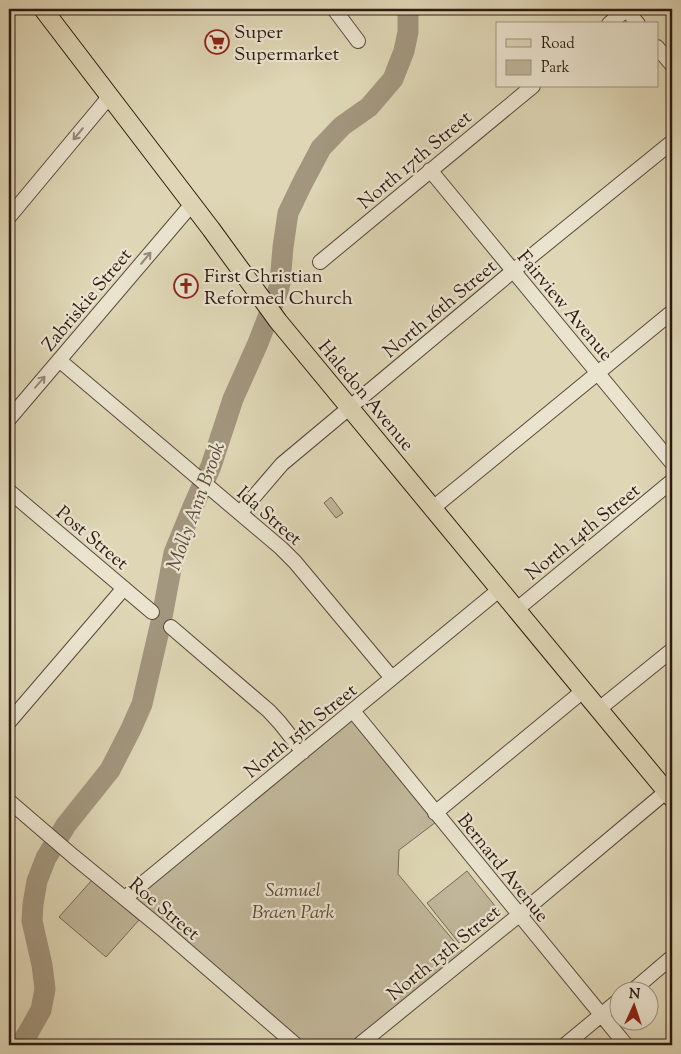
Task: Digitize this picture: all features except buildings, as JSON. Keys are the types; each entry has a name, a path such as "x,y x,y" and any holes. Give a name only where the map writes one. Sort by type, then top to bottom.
{"main road":[{"name":"Haledon Avenue","path":"43,9 192,204 278,321 669,795"}],"street":[{"path":"334,9 358,41"},
{"path":"611,22 627,9 637,22"},
{"path":"658,48 672,65"},
{"name":"North 17th Street","path":"320,262 530,88"},
{"path":"9,217 109,96"},
{"name":"North 16th Street","path":"240,513 282,464 513,271 672,142"},
{"name":"Fairview Avenue","path":"430,170 672,463"},
{"name":"Zabriskie Street","path":"9,418 192,204"},
{"path":"433,508 672,312"},
{"name":"Ida Street","path":"59,360 296,562 392,678"},
{"name":"North 14th Street","path":"516,610 672,482"},
{"name":"Post Street","path":"9,491 152,612"},
{"path":"9,722 124,588"},
{"name":"North 15th Street","path":"125,898 499,590"},
{"path":"170,627 269,711 303,752"},
{"path":"599,709 672,650"},
{"path":"435,813 583,691"},
{"name":"Bernard Avenue","path":"353,711 626,1045"},
{"name":"North 13th Street","path":"359,1045 669,795"},
{"name":"Roe Street","path":"9,801 162,929 296,1045"},
{"path":"643,982 672,957"},
{"path":"565,1045 608,1010"}],"green space":[{"path":"331,497 343,513 336,518 324,503"},
{"name":"Samuel Braen Park","path":"353,710 440,819 399,850 398,874 468,958 363,1045 297,1045 125,898"},
{"path":"467,871 499,911 459,943 427,903"},
{"path":"92,880 139,920 106,957 59,917"}],"waterway":[{"name":"Molly Ann Brook","path":"20,1045 41,1010 45,989 42,965 32,921 37,881 46,858 66,825 110,770 142,704 161,622 174,553 211,466 233,399 258,343 278,291 288,213 321,148 342,126 369,107 393,79 404,51 408,32 408,9"}],"place":[{"name":"Super Supermarket","path":"217,42"},
{"name":"First Christian Reformed Church","path":"186,286"}]}
